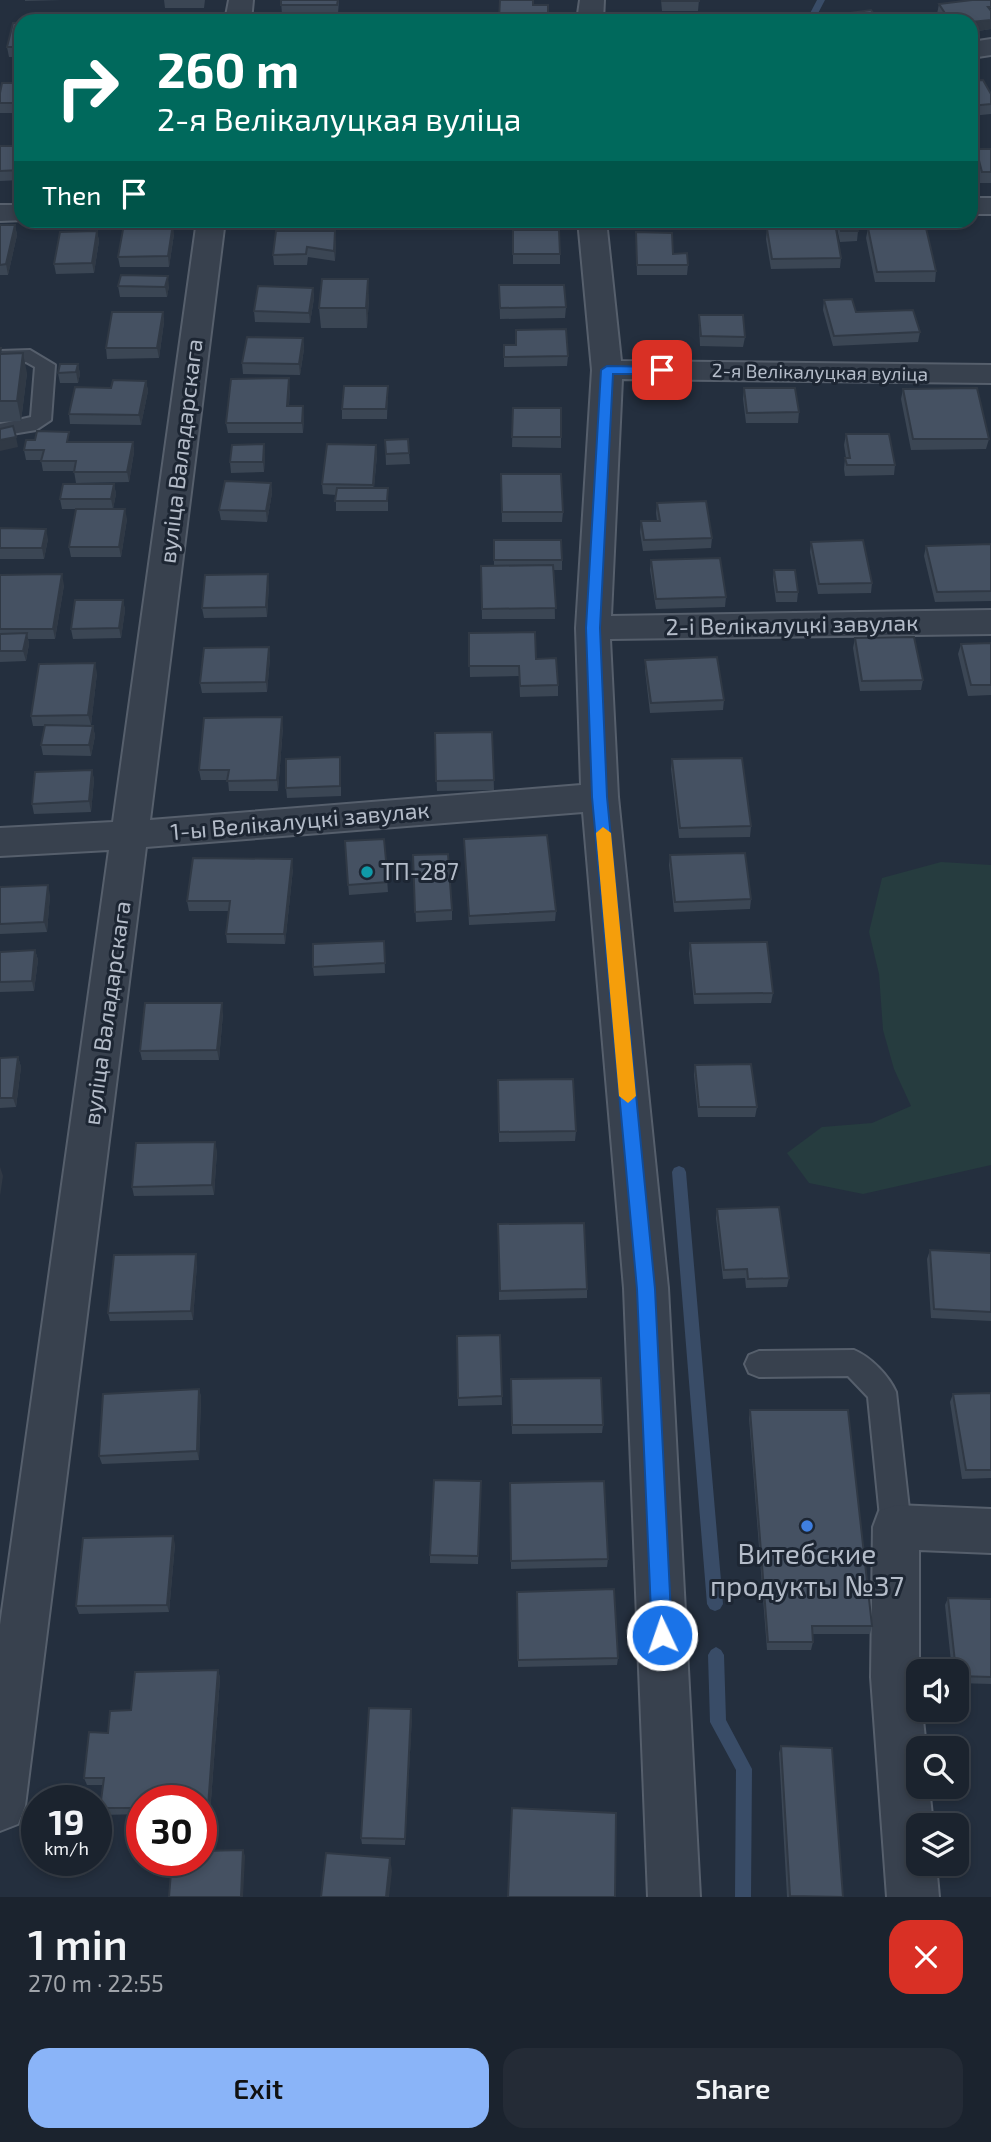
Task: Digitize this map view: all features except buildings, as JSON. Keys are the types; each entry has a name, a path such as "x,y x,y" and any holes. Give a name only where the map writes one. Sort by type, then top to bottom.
{"street":[{"name":"вуліца Валадарскага","path":"0,1806 210,228"},
{"path":"593,228 607,370 593,628 600,797 646,1289 674,1897"},
{"name":"2-я Велікалуцкая вуліца","path":"607,370 991,373"},
{"name":"2-і Велікалуцкі завулак","path":"593,628 991,622"},
{"name":"1-ы Велікалуцкі завулак","path":"0,842 131,835 600,797"},
{"path":"913,1897 895,1677 896,1527 991,1531"}],"lane":[{"path":"0,357 30,356 45,365 41,419 29,426 0,430"},
{"path":"759,1364 854,1363 883,1392 896,1527"}],"green space":[{"path":"941,862 991,865 991,1165 863,1194 809,1183 787,1153 822,1127 872,1123 911,1106 894,1069 883,1030 879,974 869,932 882,878"}],"waterway":[{"path":"814,14 821,0"},
{"path":"679,1172 715,1604"},
{"path":"716,1655 718,1722 744,1769 743,1897"}],"slow traffic":[{"path":"603,833 628,1096"}],"place":[{"name":"ТП-287","path":"367,872"},
{"name":"Витебские продукты №37","path":"807,1526"}],"route":[{"path":"662,370 607,370 593,628 600,797 646,1289 662,1635"}]}
